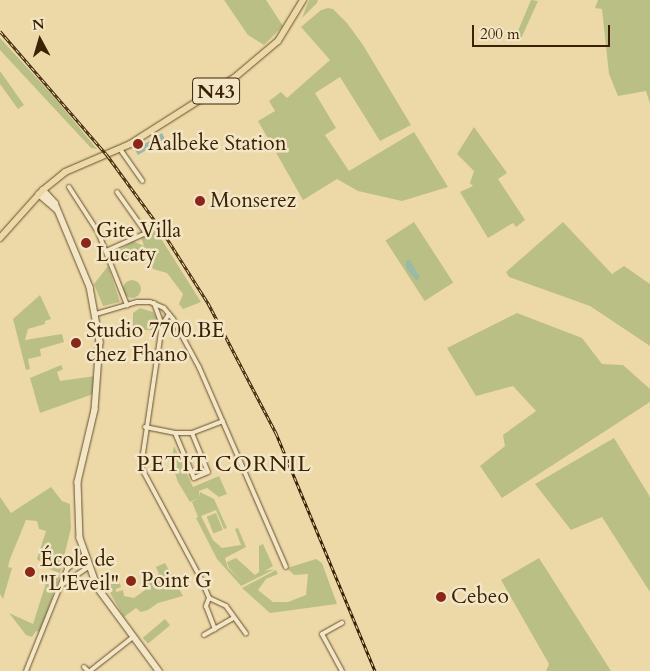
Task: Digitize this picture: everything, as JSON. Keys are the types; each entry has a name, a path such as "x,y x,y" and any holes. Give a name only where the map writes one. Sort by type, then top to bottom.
{"main road":[{"name":"N43","path":"0,238 41,192 70,168 120,149 200,102 264,54 284,33 304,0"},
{"path":"41,192 53,200 90,287 100,342 99,386 76,500 85,555 88,567 98,588 159,671"}],"street":[{"path":"120,149 142,180"},
{"path":"69,186 106,252 127,305"},
{"path":"106,252 146,233 116,192"},
{"path":"96,314 127,305 154,303 169,314 199,367 286,567"},
{"path":"154,303 162,325"},
{"path":"169,314 162,325 145,427 141,467 209,598 226,606 246,634"},
{"path":"145,427 176,433 192,433 223,421"},
{"path":"176,433 194,478 208,472 192,433"},
{"path":"26,671 63,584 68,566 85,555"},
{"path":"63,584 88,567"},
{"path":"209,598 206,606 214,629"},
{"path":"204,635 234,618"},
{"path":"342,623 322,634 342,671"},
{"path":"87,670 133,637"}],"green space":[{"path":"224,0 266,0 283,26 264,45 248,35"},
{"path":"309,0 318,0 302,18"},
{"path":"531,0 538,1 520,41 515,38"},
{"path":"598,0 650,0 650,104 646,91 618,96 609,74 602,9 595,8"},
{"path":"333,9 347,23 363,45 411,125 380,141 340,77 315,93 336,128 325,135 349,171 414,132 448,187 402,201 358,191 337,179 303,200 258,121 275,111 269,101 281,92 287,98 330,60 301,27 321,10"},
{"path":"0,38 55,98 97,149 91,148 0,50"},
{"path":"0,71 24,105 18,109 0,84"},
{"path":"474,127 507,173 498,179 525,220 516,227 513,223 488,238 460,192 473,186 470,183 474,171 457,154"},
{"path":"414,222 453,282 425,301 385,241"},
{"path":"563,222 612,274 624,266 650,284 650,346 590,306 509,277 506,272"},
{"path":"155,229 201,302 183,309 179,304 183,294 167,273 153,269 145,248 145,258 136,262 120,254 120,250 133,241 144,246 141,237"},
{"path":"108,266 120,302 103,306 94,284"},
{"path":"132,280 138,283 141,289 138,295 132,298 126,295 123,289 126,283"},
{"path":"40,295 51,319 45,321 45,324 28,329 25,340 62,334 64,342 40,349 41,356 28,359 30,369 26,370 13,319"},
{"path":"140,308 153,312 157,319 156,330 133,330 133,313"},
{"path":"517,313 582,338 602,364 623,365 650,389 650,402 502,498 480,466 505,446 503,435 536,411 513,386 476,396 447,348"},
{"path":"61,365 63,369 57,372 60,381 95,376 93,394 40,413 30,378"},
{"path":"614,438 650,497 650,592 602,517 571,530 535,484"},
{"path":"174,446 193,487 219,476 227,494 219,497 207,488 199,491 199,497 200,492 214,499 227,528 224,529 216,510 201,516 213,540 222,548 241,545 235,529 238,528 246,547 225,558 228,568 243,582 229,568 227,562 236,558 255,575 259,572 259,546 263,544 273,566 265,571 275,569 241,586 217,559 196,518 198,517 192,502 199,498 190,502 178,482 171,462"},
{"path":"51,487 62,501 70,504 71,528 60,573 49,569 37,559 46,531 39,529 37,521 26,520 10,559 8,567 12,568 3,599 0,594 0,497 11,513"},
{"path":"216,513 223,530 213,533 207,517"},
{"path":"539,558 611,671 546,671 549,664 501,580"},
{"path":"316,559 322,563 337,604 270,613 242,588 276,570 278,574 266,579 258,590 273,602 288,602 306,595 308,574 294,575 287,568"},
{"path":"165,563 183,596 158,603 148,610 141,612 136,608 124,617 105,584 119,580 121,587 116,589 116,592 123,590 124,596 134,598 145,590 144,580 159,574 156,567"},
{"path":"50,573 60,575 40,632 36,631 32,637 26,635 9,613 33,624 46,583 45,577"},
{"path":"165,619 170,625 148,644 143,638"}],"shaded area":[{"path":"162,133 165,139 138,155 135,150"},
{"path":"406,260 410,260 420,277 417,281 406,268"}],"railway":[{"path":"0,31 107,155 161,229 208,303 276,433 375,671"}],"place":[{"name":"Aalbeke Station","path":"138,144"},
{"name":"Monserez","path":"200,201"},
{"name":"Gite Villa Lucaty","path":"86,243"},
{"name":"Studio 7700.BE chez Fhano","path":"76,343"},
{"name":"École de \"L'Eveil\"","path":"30,572"},
{"name":"Point G","path":"131,581"},
{"name":"Cebeo","path":"441,597"}],"district":[{"name":"PETIT CORNIL","path":"224,465"}]}
